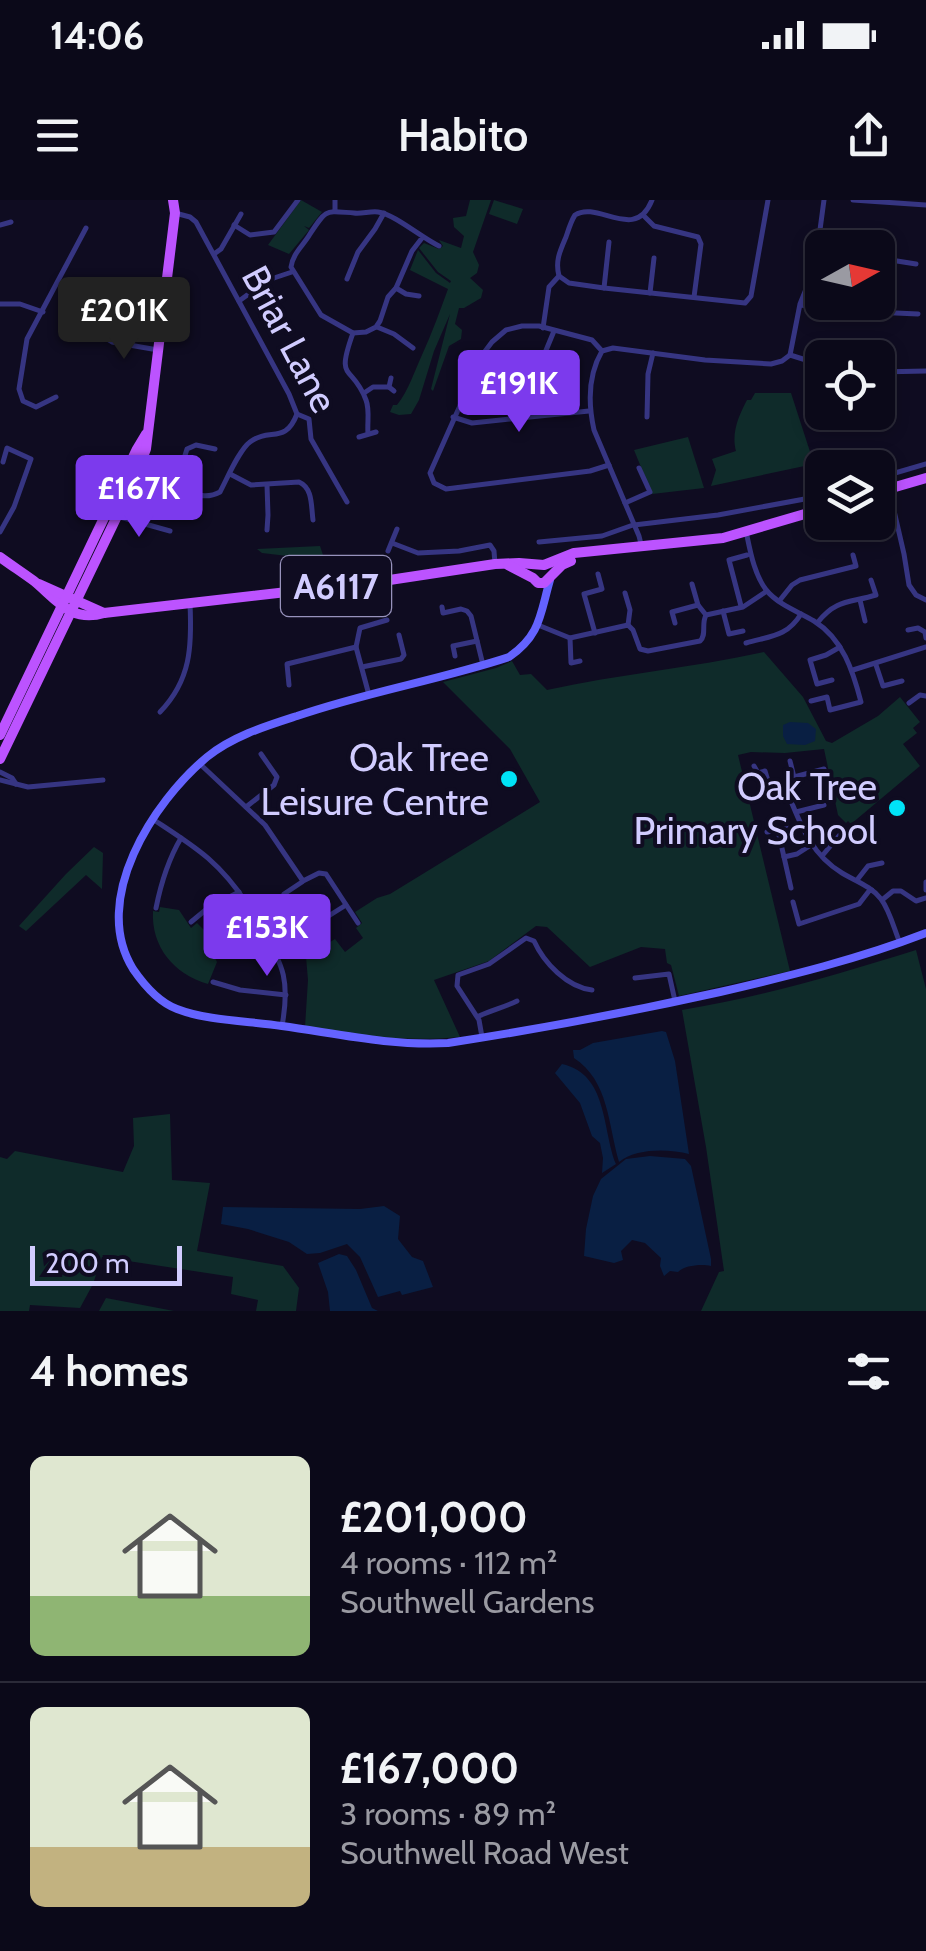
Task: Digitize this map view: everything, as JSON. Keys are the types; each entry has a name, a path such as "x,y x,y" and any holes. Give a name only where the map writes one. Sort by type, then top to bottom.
{"main road":[{"path":"0,735 38,658 98,557 146,449 175,214 173,200"},
{"path":"175,214 184,200"},
{"path":"0,760 61,632 76,579 147,433"},
{"path":"895,487 926,478"},
{"path":"542,575 585,553 723,538 805,514"},
{"name":"A6117","path":"0,557 42,586 44,592 98,615 519,562 542,575"},
{"path":"42,586 61,586 76,579"},
{"path":"61,632 98,615"}],"street":[{"path":"234,225 250,235 274,232 298,200"},
{"path":"335,200 335,210"},
{"path":"652,200 643,215 630,218 587,208 576,214 556,262 559,276 604,288 745,303 751,296 768,200"},
{"path":"822,230 824,200"},
{"path":"853,200 926,205"},
{"path":"422,238 412,250 376,327 366,332 353,333 320,315 292,272 296,252 321,217 335,210 384,213 439,246"},
{"path":"347,279 358,252 384,213"},
{"name":"Briar Lane","path":"175,214 193,220 214,254 297,414 309,419 311,439 347,502"},
{"path":"214,254 221,249 241,214"},
{"path":"643,215 654,226 698,237 701,244 694,298"},
{"path":"0,226 11,222"},
{"path":"56,397 36,407 23,401 19,389 27,339 86,228"},
{"path":"604,288 609,242"},
{"path":"650,293 654,258"},
{"path":"895,261 916,264"},
{"path":"238,301 268,280 292,272"},
{"path":"543,328 550,287 559,276"},
{"path":"396,288 421,296"},
{"path":"641,547 590,411 591,386 602,351 612,348 772,364 790,355 805,293"},
{"path":"0,304 20,304 42,312"},
{"path":"800,304 830,310 918,314"},
{"path":"602,351 592,340 554,330 522,326 506,330 483,354 430,473 434,484 446,489 610,466"},
{"path":"376,327 407,340 412,348"},
{"path":"524,417 523,406 554,330"},
{"path":"353,333 344,364 368,405 368,434"},
{"path":"104,337 158,350"},
{"path":"648,417 648,374 653,353"},
{"path":"790,355 805,360"},
{"path":"895,372 926,371"},
{"path":"363,393 372,388 392,389 391,378"},
{"path":"454,417 472,423 590,411"},
{"path":"166,484 203,498 213,496 220,492 250,442 281,435 291,428 297,414"},
{"path":"359,437 376,432"},
{"path":"0,443 32,459 0,532"},
{"path":"175,487 187,450 196,445 212,446"},
{"path":"3,462 8,448"},
{"path":"895,473 926,464"},
{"path":"625,504 650,492 639,468"},
{"path":"230,474 251,484 305,484 314,516"},
{"path":"266,485 266,530"},
{"path":"539,542 602,536 634,525 718,516 805,499"},
{"path":"0,510 11,513"},
{"path":"117,516 170,531"},
{"path":"895,527 909,585 926,600"},
{"path":"388,551 397,529"},
{"path":"746,531 767,591 817,622 840,647 853,670 861,702 830,710 827,698 811,702"},
{"path":"392,542 418,553 490,546 501,564"},
{"path":"740,606 729,560 747,555"},
{"path":"780,601 800,580 856,566 853,555"},
{"path":"576,596 602,590 598,574"},
{"path":"542,575 545,598 538,625 533,635 509,657 337,702 264,727 208,756 173,791 124,878 117,922 124,953 142,982 177,1009 363,1040 420,1044 482,1038 675,1002 798,973 926,932"},
{"path":"817,622 828,608 876,595 872,580"},
{"path":"692,584 706,616"},
{"path":"628,625 640,650 700,641 706,616 740,606 767,591"},
{"path":"584,594 594,633"},
{"path":"625,594 630,610 628,625"},
{"path":"860,600 866,621"},
{"path":"160,712 186,674 191,650 190,604"},
{"path":"675,623 672,612 698,605"},
{"path":"442,608 443,613 461,609 471,616 483,666"},
{"path":"724,610 729,634 743,631"},
{"path":"746,643 787,632 800,614"},
{"path":"369,695 356,646 360,628 388,620"},
{"path":"538,625 570,638 628,625"},
{"path":"908,630 918,628 926,638"},
{"path":"362,667 401,659 404,655 400,634"},
{"path":"570,638 571,663 580,661"},
{"path":"455,656 453,646 477,640"},
{"path":"289,684 287,664 356,646"},
{"path":"832,680 817,684 810,660 840,647"},
{"path":"853,670 926,647"},
{"path":"876,664 883,686 902,681"},
{"path":"909,703 920,695 926,696"},
{"path":"246,807 274,785 277,777 262,756 256,763"},
{"path":"790,761 794,777 789,796 802,830 822,856 882,900 900,943"},
{"path":"200,764 265,826 303,881"},
{"path":"754,766 758,773 764,771 772,794 789,796"},
{"path":"794,777 824,769"},
{"path":"0,772 16,784"},
{"path":"0,780 28,787 103,780"},
{"path":"796,812 824,805"},
{"path":"154,820 212,860 247,904"},
{"path":"767,832 790,828"},
{"path":"778,831 791,888"},
{"path":"822,856 843,831"},
{"path":"156,908 166,868 181,838"},
{"path":"280,848 292,842"},
{"path":"784,857 812,844"},
{"path":"856,881 868,866 882,863"},
{"path":"284,894 320,872 326,874 358,923"},
{"path":"926,882 926,890"},
{"path":"793,902 799,924 854,906 872,890"},
{"path":"882,900 894,890 902,890 916,901 926,898"},
{"path":"190,922 239,892"},
{"path":"319,922 346,905"},
{"path":"233,947 262,929 283,970 286,994 282,1026"},
{"path":"482,1038 478,1016 458,986 458,974 489,964 526,938 534,940 545,960 572,983 592,990"},
{"path":"635,978 669,974 675,1002"},
{"path":"213,982 240,990 286,994"},
{"path":"478,1016 518,1001"}],"green space":[{"path":"301,200 322,212 309,228 304,226 309,230 289,254 268,245"},
{"path":"470,200 491,200 473,252 479,265 477,273 470,278 483,290 481,298 459,308 455,324 462,330 461,339 449,346 433,391 450,314 411,414 390,412 408,387 448,289 410,270 418,250 436,273 450,283 419,248 424,243 439,249 443,246 439,240 461,248 464,236 454,227 453,218 466,216"},
{"path":"494,200 523,209 517,224 489,214"},
{"path":"755,393 791,393 809,450 805,450 805,466 711,486 716,470 712,459 736,451 734,438 739,418 747,400"},
{"path":"688,437 704,488 652,494 634,450"},
{"path":"320,546 325,561 316,582 283,586 300,561 257,549"},
{"path":"764,652 803,697 826,741 832,743 878,716 900,697 920,722 913,728 917,733 903,744 920,766 851,824 838,815 824,749 738,755 790,971 679,996 665,949 641,947 590,967 547,927 536,926 489,961 434,980 460,1037 382,1037 305,1027 306,957 335,939 345,952 363,938 356,928 362,923 355,912 540,802 510,749 443,682 512,661 520,675 531,674 547,690"},
{"path":"94,847 103,853 102,889 86,875 26,931 19,926 66,874"},
{"path":"160,907 179,910 191,928 197,923 211,937 210,948 217,962 208,984 185,973 167,957 153,924 153,911 159,912"},
{"path":"916,950 926,989 926,1311 701,1311 719,1272 724,1271 682,1010 771,992"},
{"path":"170,1114 172,1180 210,1183 197,1251 283,1266 299,1288 296,1311 256,1311 258,1300 231,1294 233,1277 102,1257 80,1308 30,1305 29,1311 0,1311 0,1157 7,1159 15,1151 123,1172 134,1146 133,1118"},
{"path":"106,1298 174,1311 99,1311"}],"water":[{"path":"808,723 816,729 815,741 787,744 783,725"},
{"path":"666,1032 675,1061 689,1154 653,1151 619,1162 601,1091 574,1058 573,1050"},
{"path":"562,1064 577,1070 596,1091 616,1164 602,1173 600,1143 592,1136 580,1103 555,1073"},
{"path":"626,1159 685,1159 691,1166 711,1266 689,1266 664,1276 661,1258 645,1243 632,1240 621,1251 623,1260 614,1263 584,1256 593,1196 601,1179"},
{"path":"384,1206 400,1216 398,1239 412,1257 423,1261 433,1287 378,1297 360,1257 347,1244 307,1254 289,1242 221,1224 223,1207"},
{"path":"339,1254 347,1256 372,1308 378,1311 330,1311 318,1263"}],"place":[{"name":"Oak Tree Leisure Centre","path":"509,779"},
{"name":"Oak Tree Primary School","path":"897,808"}]}
